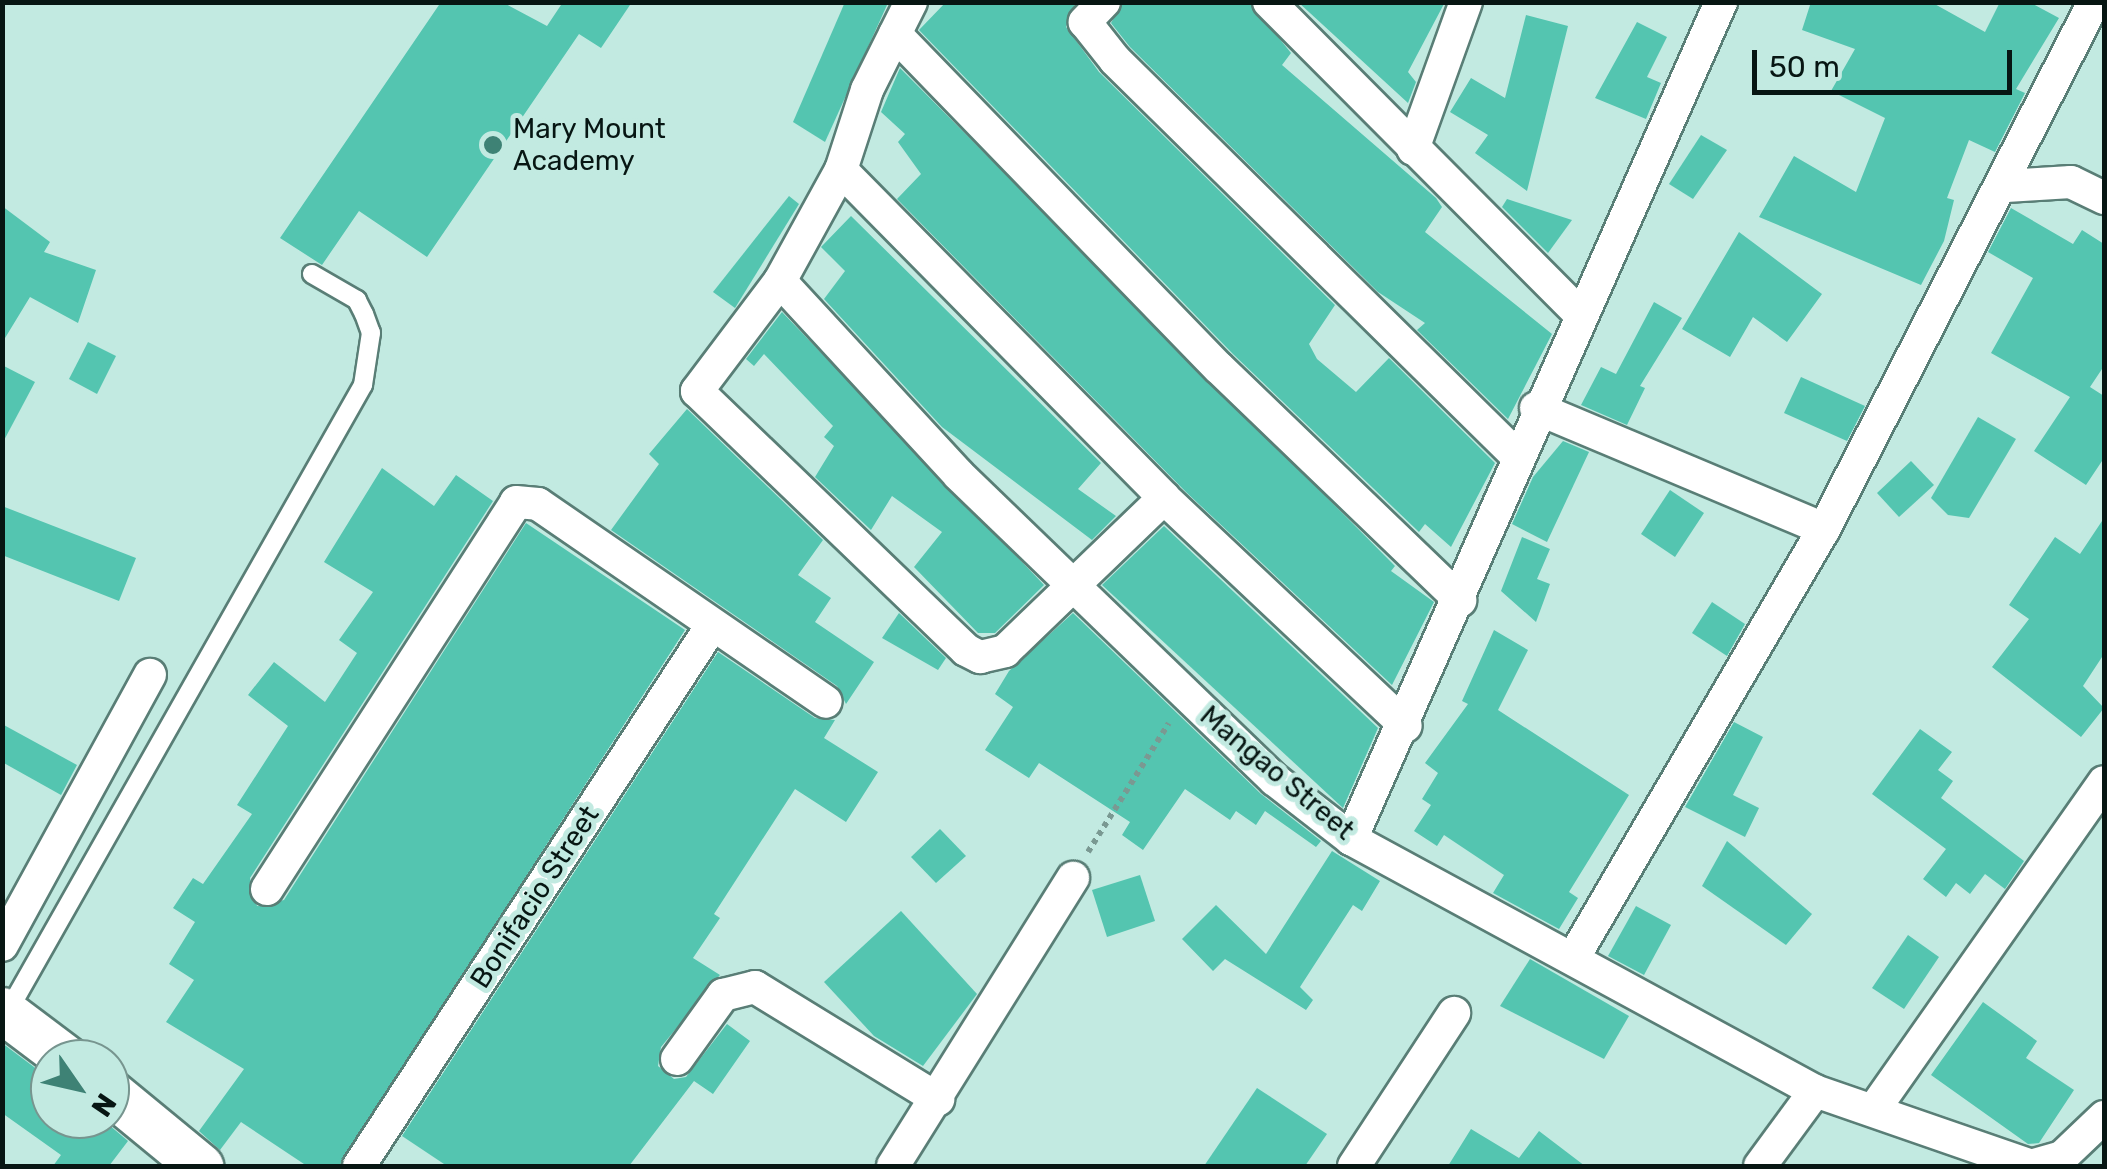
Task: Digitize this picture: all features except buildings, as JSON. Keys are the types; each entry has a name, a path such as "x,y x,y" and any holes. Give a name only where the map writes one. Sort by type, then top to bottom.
{"street":[{"path":"911,2 842,170 780,281 697,390 966,650 980,657 1005,651 1164,498"},
{"path":"1269,2 1578,313"},
{"path":"1412,148 1466,2"},
{"path":"1351,838 1406,726 1536,408 1721,2"},
{"path":"1575,955 1824,529 2006,186 2094,2"},
{"path":"1085,9 1517,456"},
{"path":"895,34 1219,368 1460,600"},
{"path":"842,170 1164,498 1406,726"},
{"path":"2006,186 2071,182 2104,198"},
{"name":"Mangao Street","path":"780,281 960,476 1188,698 1351,838 1575,955 1815,1092 1875,1108 2031,1166 2062,1157 2104,1117"},
{"path":"1536,408 1824,529"},
{"path":"267,889 516,502 538,504 826,702"},
{"name":"Bonifacio Street","path":"359,1166 711,626"},
{"path":"2,946 150,675"},
{"path":"1875,1108 2104,782"},
{"path":"893,1166 1073,878"},
{"path":"677,1059 723,995 756,987 938,1099"},
{"path":"5,1012 41,1039"},
{"path":"1354,1166 1454,1013"},
{"path":"1760,1166 1815,1092"},
{"path":"130,1108 200,1166"}],"lane":[{"path":"5,1012 363,385 371,334 364,314 356,300 312,274"}],"path":[{"path":"1073,878 1188,698"}],"place":[{"name":"Mary Mount Academy","path":"493,145"}]}
